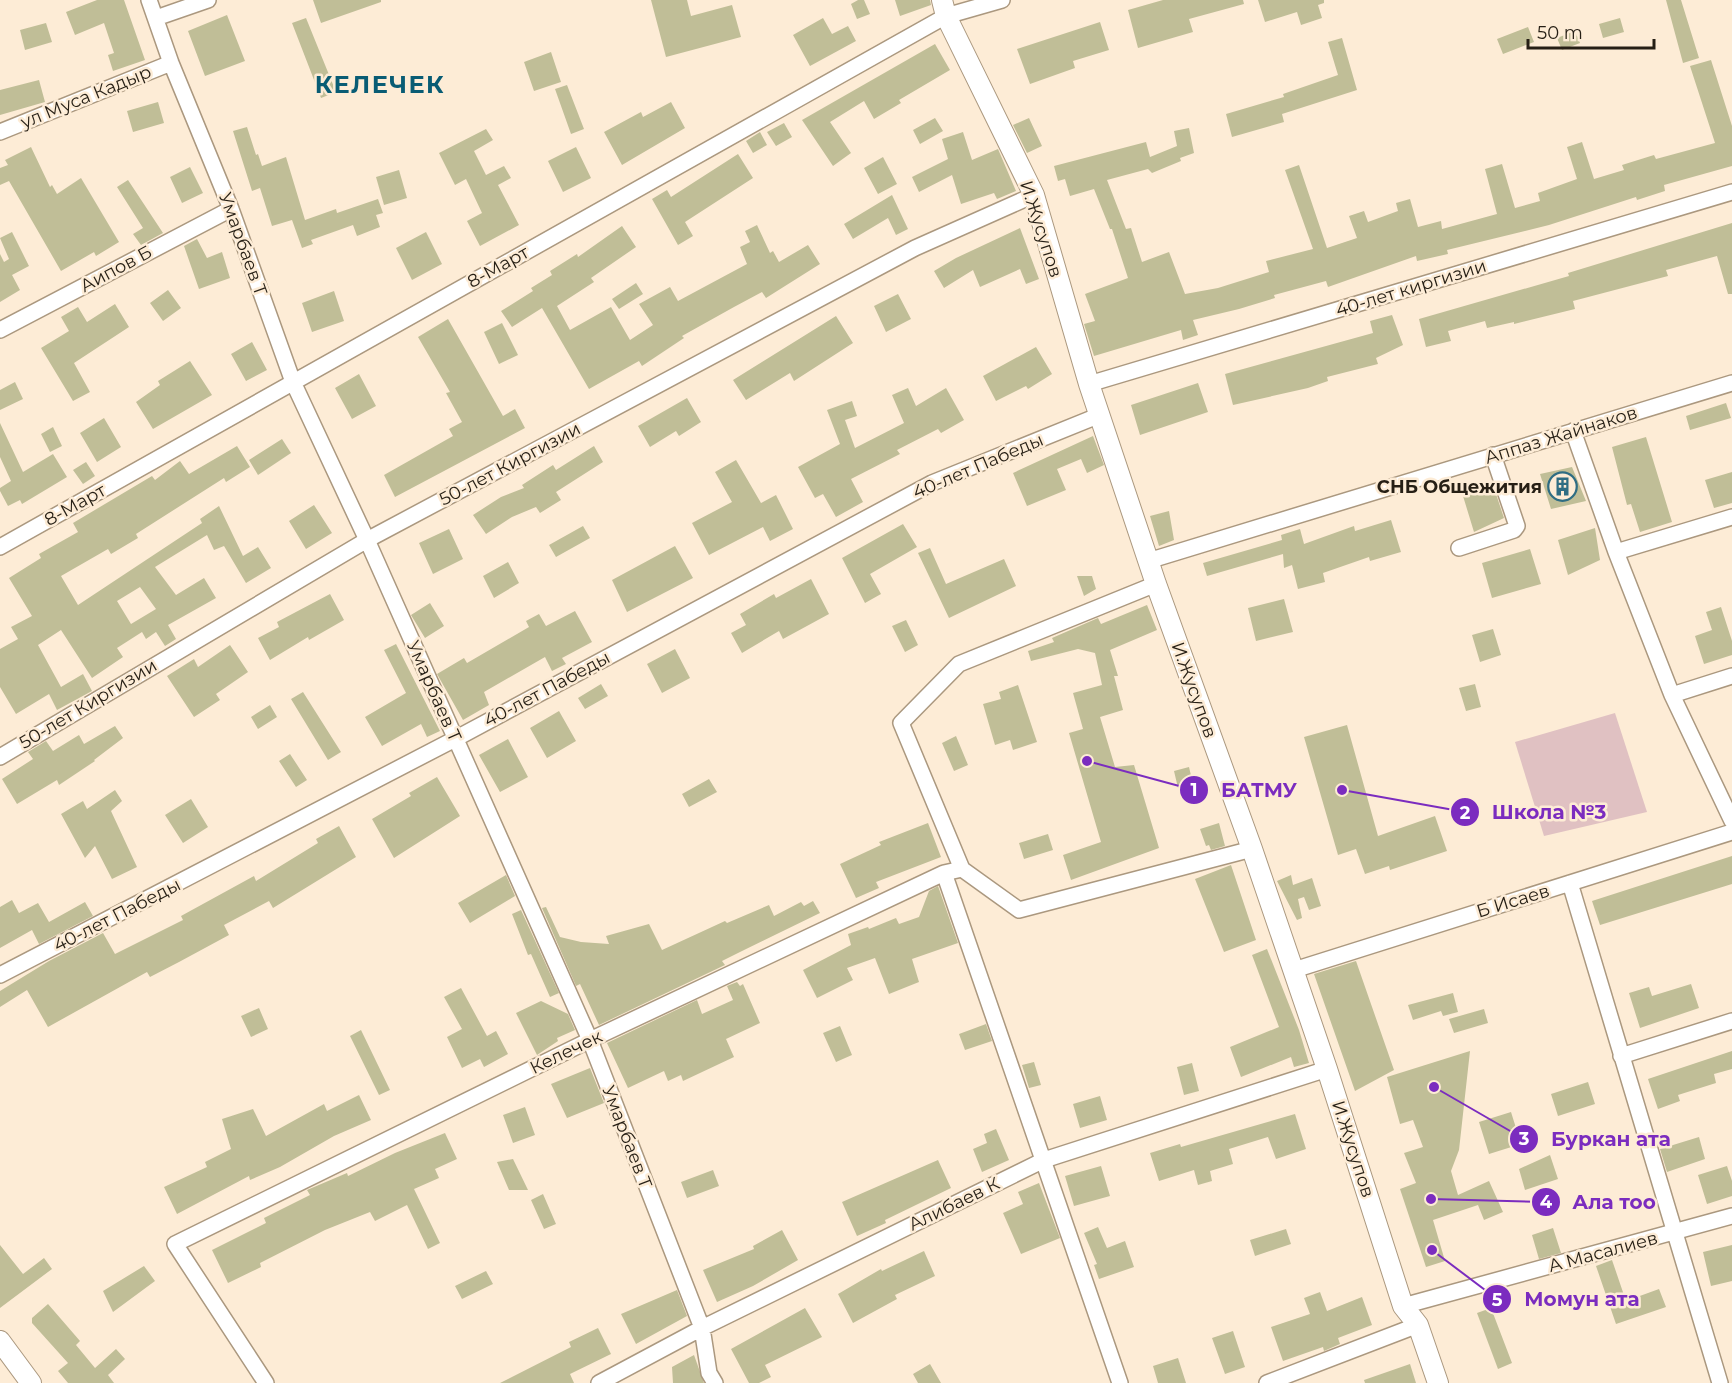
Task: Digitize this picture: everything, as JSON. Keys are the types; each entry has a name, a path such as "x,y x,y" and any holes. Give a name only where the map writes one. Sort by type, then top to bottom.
{"street":[{"name":"Умарбаев Т","path":"149,0 171,63 231,209 293,382 367,540 590,1040 702,1328 709,1373 715,1383"},
{"path":"156,18 208,0"},
{"name":"8-Март","path":"0,547 293,382 944,8 1002,0"},
{"name":"И.Жусупов","path":"944,8 1034,195 1089,384 1148,561 1252,849 1328,1069 1403,1306 1418,1325 1438,1383"},
{"name":"ул Муса Кадыр","path":"0,132 171,63"},
{"name":"40-лет киргизии","path":"1089,384 1732,192"},
{"name":"50-лет Киргизии","path":"0,757 367,540 915,248 1034,195"},
{"name":"Аипов Б","path":"0,330 231,209"},
{"name":"Аппаз Жайнаков","path":"1148,561 1732,383"},
{"name":"40-лет Пабеды","path":"0,975 455,739 932,483 1100,415"},
{"path":"1573,431 1616,552 1672,695 1732,821"},
{"path":"1459,548 1514,530 1517,526 1493,455"},
{"path":"1616,552 1732,517"},
{"path":"1156,584 959,664 902,723 962,869 1018,910 1252,849"},
{"path":"1672,695 1732,676"},
{"name":"Б Исаев","path":"1294,970 1732,832"},
{"name":"Келечек","path":"266,1383 175,1244 590,1040 944,873 962,869"},
{"path":"944,873 1120,1383"},
{"path":"1570,883 1720,1383"},
{"path":"1621,1056 1732,1021"},
{"name":"Алибаев К","path":"599,1383 702,1328 1044,1160 1328,1069"},
{"name":"А Масалиев","path":"1403,1306 1732,1216"},
{"path":"1267,1383 1418,1325"},
{"path":"0,1341 31,1383"}],"shaded area":[{"path":"1615,713 1647,812 1544,836 1515,742"}],"building":[{"path":"97,0 124,0 145,60 113,71 108,55 114,53 104,23 75,35 66,12"},
{"path":"313,0 381,0 381,2 321,23"},
{"path":"651,0 687,0 691,16 732,5 741,37 666,57"},
{"path":"864,0 870,14 857,19 851,4"},
{"path":"895,0 930,0 931,5 900,16"},
{"path":"1163,0 1243,0 1244,4 1189,19 1193,32 1138,48 1128,10"},
{"path":"1258,0 1324,0 1324,3 1318,5 1322,18 1301,25 1297,12 1265,22"},
{"path":"1666,0 1681,0 1699,58 1683,63"},
{"path":"227,15 245,61 205,76 188,31"},
{"path":"306,18 336,92 321,98 292,23"},
{"path":"823,18 832,34 848,26 856,41 810,66 793,35"},
{"path":"1620,18 1624,32 1603,38 1599,24"},
{"path":"1100,22 1109,50 1073,61 1075,68 1030,84 1017,49"},
{"path":"46,23 52,42 25,50 20,30"},
{"path":"1528,27 1534,42 1503,54 1497,39"},
{"path":"1575,31 1580,43 1562,50 1557,38"},
{"path":"1342,38 1357,90 1282,114 1284,122 1232,137 1226,114 1284,97 1283,94 1338,75 1328,42"},
{"path":"935,44 950,70 899,100 901,103 874,119 864,101 830,122 851,153 833,166 802,120"},
{"path":"551,52 561,82 534,91 524,62"},
{"path":"1711,60 1732,126 1732,166 1664,185 1665,191 1637,200 1636,197 1549,225 1447,250 1448,254 1417,261 1416,256 1328,287 1326,281 1274,295 1275,298 1239,309 1193,320 1198,335 1183,340 1181,330 1094,356 1084,324 1095,321 1085,294 1128,278 1112,229 1110,229 1094,189 1070,196 1065,179 1058,181 1054,166 1146,142 1150,157 1177,146 1174,131 1189,128 1194,153 1152,173 1148,169 1107,180 1126,229 1131,228 1142,262 1169,252 1185,294 1218,288 1269,272 1266,261 1313,249 1285,170 1299,165 1327,248 1357,238 1349,216 1364,211 1368,222 1398,211 1396,203 1410,199 1418,227 1441,221 1442,229 1497,214 1485,169 1502,164 1515,208 1540,201 1538,193 1577,179 1567,147 1582,142 1594,179 1624,170 1622,165 1654,155 1656,159 1715,143 1690,66"},
{"path":"39,80 45,102 0,115 0,90"},
{"path":"567,85 584,129 571,134 555,89"},
{"path":"158,102 164,123 133,132 127,111"},
{"path":"671,102 685,128 622,165 604,132 641,112 643,117"},
{"path":"935,118 943,131 920,144 913,130"},
{"path":"1029,118 1042,146 1027,153 1013,125"},
{"path":"784,123 792,137 776,146 767,132"},
{"path":"247,127 262,166 286,157 305,220 336,209 337,213 378,199 383,213 376,215 380,227 357,236 353,225 311,240 313,244 302,248 292,220 272,226 260,188 252,191 233,131"},
{"path":"486,129 493,140 474,151 486,175 504,166 511,178 498,185 519,225 480,246 467,221 482,213 466,179 455,185 439,153"},
{"path":"760,132 767,145 753,153 746,141"},
{"path":"963,132 972,160 998,149 1016,191 997,199 994,193 961,204 952,175 919,192 912,177 948,159 942,139"},
{"path":"31,147 50,187 52,185 57,194 81,178 119,242 96,256 94,252 61,271 9,181 0,185 0,168 8,165 5,160"},
{"path":"576,147 591,178 563,192 548,161"},
{"path":"738,154 753,178 685,222 693,236 678,245 652,199 667,190 671,197"},
{"path":"883,157 897,184 878,194 864,168"},
{"path":"190,167 203,193 182,203 170,177"},
{"path":"399,170 407,198 384,205 376,177"},
{"path":"128,180 163,233 141,245 133,234 143,228 117,187"},
{"path":"892,195 908,229 896,235 888,218 853,239 844,224"},
{"path":"1732,223 1732,294 1728,294 1717,256 1666,270 1668,276 1573,301 1575,309 1514,324 1514,322 1487,328 1485,321 1448,331 1451,341 1426,347 1419,319 1569,276 1568,273"},
{"path":"757,225 770,253 773,251 779,262 808,245 820,264 766,298 762,292 682,336 684,338 642,366 639,361 589,389 542,308 512,327 501,311 533,291 531,288 552,275 550,271 577,254 578,257 622,226 636,247 591,278 594,282 557,306 570,330 611,307 630,340 653,325 639,304 670,287 678,301 747,264 740,247 750,242 745,231"},
{"path":"1020,228 1039,279 1026,284 1020,269 980,287 973,270 944,288 934,271"},
{"path":"12,232 29,266 12,275 20,290 0,302 0,254 4,262 9,259 0,238"},
{"path":"426,232 442,264 412,280 396,248"},
{"path":"197,239 207,258 222,252 230,278 199,289 184,246"},
{"path":"636,283 643,294 619,309 612,299"},
{"path":"168,290 181,308 163,321 150,303"},
{"path":"334,291 344,321 312,332 302,303"},
{"path":"898,294 911,319 886,332 874,306"},
{"path":"115,304 129,327 74,363 90,392 73,401 41,348 69,331 61,317 78,307 87,322"},
{"path":"1392,315 1403,345 1376,358 1378,364 1327,377 1328,381 1308,388 1233,405 1225,374 1373,333 1370,321"},
{"path":"836,316 853,343 794,381 790,373 746,400 733,380"},
{"path":"448,319 503,416 515,409 525,428 395,497 384,475 453,436 449,429 462,422 446,393 450,392 418,337"},
{"path":"502,323 518,355 499,364 484,332"},
{"path":"252,342 267,370 246,381 231,354"},
{"path":"1036,347 1052,374 1028,389 1026,386 996,401 983,376"},
{"path":"190,361 212,395 153,429 136,402 160,385 158,381"},
{"path":"359,374 376,406 352,419 335,388"},
{"path":"15,382 23,399 0,410 0,390"},
{"path":"1198,383 1208,412 1140,435 1131,405"},
{"path":"908,388 916,406 946,388 964,420 941,433 938,429 897,450 900,454 851,479 863,502 836,517 823,494 815,498 798,467 840,444 827,410 852,401 857,416 845,420 855,448 904,423 892,395"},
{"path":"687,398 701,422 679,436 676,431 650,447 638,426"},
{"path":"1726,403 1731,418 1690,430 1686,416"},
{"path":"104,418 121,447 97,462 80,433"},
{"path":"0,423 23,472 53,454 67,477 22,504 20,500 8,506 0,491 0,488 11,481 0,457"},
{"path":"53,427 62,446 50,452 41,434"},
{"path":"1093,436 1104,465 1087,473 1081,459 1057,469 1066,490 1027,506 1013,473"},
{"path":"1646,437 1672,522 1640,532 1631,504 1627,505 1612,447"},
{"path":"282,439 291,453 258,475 249,460"},
{"path":"237,446 250,467 226,482 224,478 136,534 138,538 111,554 108,549 61,576 78,605 202,523 200,519 219,506 243,556 258,547 271,568 246,583 224,546 214,550 207,535 155,567 176,595 204,578 216,598 168,625 176,639 165,646 156,632 146,639 142,632 117,648 123,657 92,678 61,630 38,645 61,687 83,674 92,691 57,710 49,694 16,714 0,687 0,649 18,639 11,627 32,616 9,578 41,558 39,554 78,532 73,523 152,476 155,480 180,461 189,474","holes":["140,587 156,609 131,624 117,601"]},
{"path":"594,446 603,462 556,492 561,500 540,513 536,507 512,517 486,534 473,515 501,497 524,488 522,485 553,465 556,470"},
{"path":"736,460 761,503 776,495 793,529 770,541 763,527 709,555 692,523 732,502 715,472"},
{"path":"86,462 95,476 83,484 73,470"},
{"name":"СНБ Общежития","path":"1572,467 1586,501 1551,509 1540,474"},
{"path":"1732,472 1732,503 1714,508 1705,480"},
{"path":"1493,485 1504,518 1474,532 1463,496"},
{"path":"314,505 332,533 306,549 289,521"},
{"path":"1169,511 1174,540 1159,546 1150,516"},
{"path":"1391,520 1401,552 1370,561 1369,557 1323,573 1325,582 1298,589 1292,565 1284,568 1283,554 1207,576 1203,563 1282,540 1281,535 1300,529 1304,544 1354,526 1355,531"},
{"path":"903,524 917,547 870,574 881,594 865,603 842,558"},
{"path":"583,526 590,538 556,557 549,545"},
{"path":"1595,528 1600,560 1568,575 1558,540"},
{"path":"449,529 463,559 433,574 419,543"},
{"path":"675,546 693,578 627,612 612,580"},
{"path":"930,548 946,584 1004,559 1016,586 949,618 918,553"},
{"path":"1530,549 1541,584 1492,598 1482,563"},
{"path":"508,562 519,583 494,598 483,576"},
{"path":"1077,576 1092,576 1096,589 1084,596"},
{"path":"811,579 829,614 783,639 779,631 742,653 731,633 746,625 740,614 774,594 776,598"},
{"path":"330,594 344,620 309,640 308,637 270,660 258,638 279,627 277,622"},
{"path":"1284,599 1293,632 1256,641 1248,608"},
{"path":"430,603 444,626 425,638 411,615"},
{"path":"1147,605 1157,630 1110,650 1118,676 1114,676 1123,710 1100,717 1115,767 1134,765 1159,848 1071,880 1063,855 1101,842 1069,733 1083,729 1073,693 1102,685 1095,653 1078,649 1031,661 1028,651 1054,642 1052,638 1098,618 1101,624"},
{"path":"1721,607 1732,641 1732,655 1704,664 1695,636 1712,630 1706,612"},
{"path":"575,611 592,642 562,658 566,664 552,671 545,657 484,692 489,705 463,720 437,674 464,658 467,663 529,627 526,621 539,614 546,626"},
{"path":"906,620 918,645 905,652 892,626"},
{"path":"1493,629 1501,655 1480,662 1472,635"},
{"path":"396,644 440,731 427,737 421,724 382,746 365,717 406,693 384,650"},
{"path":"230,645 248,672 216,694 220,700 194,717 167,676 194,659 198,667"},
{"path":"675,649 690,678 662,693 647,664"},
{"path":"601,684 608,696 585,709 578,698"},
{"path":"1475,684 1481,707 1466,711 1459,688"},
{"path":"1018,685 1037,742 1013,750 1010,740 995,745 983,704 1001,699 999,692"},
{"path":"303,692 341,752 328,760 291,699"},
{"path":"270,705 277,717 258,729 251,717"},
{"path":"559,711 576,741 547,758 530,728"},
{"path":"1347,725 1378,836 1435,816 1447,851 1390,870 1389,866 1365,874 1356,849 1338,855 1304,737"},
{"path":"115,726 123,738 95,761 59,785 57,780 17,804 2,779 33,759 28,752 46,741 53,751 79,735 84,744"},
{"path":"956,736 968,765 954,771 942,743"},
{"path":"508,739 528,777 500,792 479,755"},
{"path":"290,754 307,780 296,787 279,761"},
{"path":"1189,767 1193,784 1178,788 1174,771"},
{"path":"437,777 460,816 394,858 372,819 411,796 409,793"},
{"path":"709,779 717,792 689,807 682,794"},
{"path":"115,790 122,801 111,811 137,867 112,879 95,846 85,858 61,814 83,801 87,809"},
{"path":"191,799 208,827 183,843 165,815"},
{"path":"928,823 941,857 876,882 879,888 856,898 840,864 881,845 879,842"},
{"path":"1219,823 1225,846 1211,850 1209,845 1206,846 1200,829"},
{"path":"339,826 356,857 273,908 269,901 224,925 229,935 179,962 150,977 147,972 48,1027 27,990 0,1007 0,991 49,961 103,933 115,954 183,920 181,916 254,876 256,881 318,843 316,839"},
{"path":"1048,834 1053,850 1024,859 1019,843"},
{"path":"1732,856 1732,884 1600,925 1592,901"},
{"path":"1231,865 1256,940 1224,952 1195,879"},
{"path":"506,875 515,896 470,923 458,903"},
{"path":"1291,875 1293,885 1312,878 1321,906 1309,910 1304,897 1298,899 1302,918 1297,920 1277,881"},
{"path":"938,886 958,943 912,959 919,982 889,994 875,958 847,968 853,980 817,998 803,970 851,945 848,934 868,927 869,929 896,918 899,924 919,917 929,891"},
{"path":"12,900 19,913 38,903 49,922 85,902 93,916 39,944 32,930 0,948 0,907"},
{"path":"813,901 820,913 722,961 725,965 599,1025 580,984 576,986 542,908 546,907 560,937 581,942 609,944 606,936 649,924 662,950 725,921 727,923 769,905 774,916 801,902 804,906"},
{"path":"521,910 559,993 550,997 531,954 528,955 512,914"},
{"path":"1267,949 1299,1030 1309,1063 1294,1067 1291,1057 1241,1077 1230,1047 1279,1027 1252,955"},
{"path":"1356,961 1394,1070 1355,1091 1314,974"},
{"path":"737,982 740,986 743,984 760,1023 726,1039 734,1057 683,1081 681,1075 668,1081 664,1071 628,1088 607,1043 697,1000 702,1014 733,1000 727,986"},
{"path":"1691,984 1699,1008 1640,1028 1629,993 1649,987 1652,996"},
{"path":"461,988 487,1036 496,1031 508,1054 484,1067 480,1059 462,1068 447,1037 462,1029 444,997"},
{"path":"1453,993 1458,1012 1443,1016 1441,1011 1413,1020 1408,1005"},
{"path":"541,1001 568,1014 575,1030 557,1038 558,1041 537,1055 516,1013"},
{"path":"259,1008 268,1029 251,1037 241,1016"},
{"path":"1484,1009 1488,1023 1454,1033 1449,1019"},
{"path":"986,1024 992,1041 965,1050 959,1034"},
{"path":"840,1026 852,1055 836,1062 823,1033"},
{"path":"361,1030 390,1090 379,1095 350,1036"},
{"path":"1470,1051 1459,1150 1451,1171 1458,1195 1489,1181 1503,1212 1484,1220 1478,1205 1433,1220 1445,1261 1426,1267 1400,1189 1416,1183 1404,1153 1423,1147 1413,1120 1400,1124 1387,1077"},
{"path":"1732,1051 1732,1069 1714,1074 1716,1083 1678,1095 1680,1101 1658,1109 1648,1079"},
{"path":"1034,1062 1041,1085 1029,1088 1022,1065"},
{"path":"1192,1063 1199,1091 1184,1095 1177,1067"},
{"path":"590,1068 604,1103 567,1118 551,1084"},
{"path":"1588,1082 1595,1104 1558,1116 1551,1094"},
{"path":"359,1095 371,1120 334,1136 280,1167 250,1180 249,1176 177,1214 164,1187 207,1167 205,1162 231,1149 222,1119 253,1109 266,1136 324,1104 327,1111"},
{"path":"1100,1096 1107,1120 1080,1128 1073,1104"},
{"path":"525,1107 535,1135 513,1143 503,1115"},
{"path":"1511,1112 1521,1144 1489,1154 1479,1122"},
{"path":"1295,1114 1306,1149 1276,1159 1268,1137 1229,1149 1233,1164 1210,1171 1212,1181 1198,1185 1194,1170 1159,1181 1150,1153 1180,1144 1181,1147"},
{"path":"996,1129 1009,1160 982,1172 973,1149 987,1143 984,1134"},
{"path":"445,1133 457,1159 435,1169 439,1178 414,1189 440,1243 428,1249 407,1205 375,1221 370,1212 325,1230 260,1263 261,1267 228,1283 212,1250 266,1223 264,1218 310,1195 307,1190 347,1173 348,1176 395,1153"},
{"path":"1699,1137 1705,1159 1667,1172 1660,1149"},
{"path":"1550,1155 1558,1179 1525,1190 1519,1169"},
{"path":"513,1159 528,1190 509,1190 497,1162"},
{"path":"938,1160 951,1188 857,1236 842,1202"},
{"path":"1101,1166 1110,1196 1074,1206 1065,1176"},
{"path":"1727,1166 1732,1181 1732,1196 1707,1204 1698,1175"},
{"path":"713,1170 719,1186 687,1198 681,1182"},
{"path":"1039,1183 1060,1238 1021,1254 1003,1213 1023,1204 1018,1192"},
{"path":"543,1194 556,1224 544,1229 531,1200"},
{"path":"1098,1227 1107,1248 1125,1241 1134,1267 1099,1279 1094,1265 1097,1264 1084,1233"},
{"path":"1553,1228 1561,1253 1539,1259 1532,1235"},
{"path":"1286,1229 1291,1244 1255,1256 1250,1240"},
{"path":"782,1230 798,1260 753,1286 717,1302 703,1270 754,1249 753,1246"},
{"path":"0,1245 23,1274 44,1258 52,1269 0,1308"},
{"path":"1732,1245 1732,1281 1711,1286 1703,1252"},
{"path":"924,1251 935,1276 895,1295 897,1299 853,1323 838,1294 881,1269 882,1271"},
{"path":"1612,1260 1626,1301 1659,1289 1666,1307 1616,1324 1596,1266"},
{"path":"144,1266 155,1281 113,1312 103,1291"},
{"path":"486,1271 493,1284 462,1299 455,1286"},
{"path":"677,1290 687,1316 636,1344 621,1314"},
{"path":"1320,1292 1327,1311 1362,1297 1372,1325 1338,1338 1340,1344 1324,1351 1323,1347 1283,1361 1271,1327 1310,1314 1304,1298"},
{"path":"48,1304 80,1341 76,1345 95,1368 116,1349 125,1359 108,1375 114,1383 68,1383 58,1371 68,1363 32,1323 32,1318"},
{"path":"805,1308 822,1337 765,1365 771,1377 759,1383 749,1383 731,1349"},
{"path":"1491,1308 1512,1363 1498,1369 1477,1313"},
{"path":"598,1328 611,1354 570,1374 574,1383 500,1383 571,1347 569,1342"},
{"path":"1233,1331 1245,1367 1225,1374 1212,1338"},
{"path":"694,1355 704,1383 673,1383 672,1367"},
{"path":"1178,1358 1186,1383 1158,1383 1153,1366"},
{"path":"930,1364 941,1383 918,1383 913,1374"},
{"path":"1410,1364 1416,1383 1365,1383 1364,1380"}],"place":[{"name":"СНБ Общежития","path":"1563,487"},
{"name":"БАТМУ","path":"1087,761"},
{"name":"Школа №3","path":"1342,790"},
{"name":"Буркан ата","path":"1434,1087"},
{"name":"Ала тоо","path":"1431,1199"},
{"name":"Момун ата","path":"1432,1250"}],"district":[{"name":"КЕЛЕЧЕК","path":"380,85"}]}
